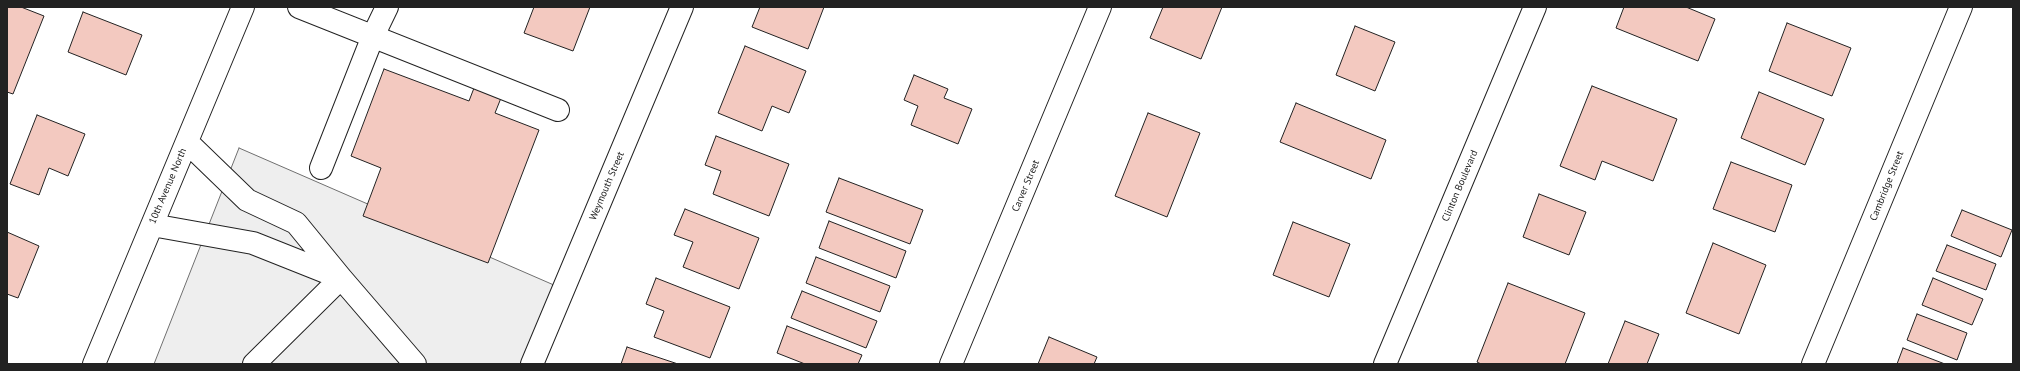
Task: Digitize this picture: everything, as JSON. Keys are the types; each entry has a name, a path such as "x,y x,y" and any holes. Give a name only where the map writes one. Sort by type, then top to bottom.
{"street":[{"name":"10th Avenue North","path":"94,364 243,7"},
{"path":"299,7 558,110"},
{"path":"320,168 373,36 387,7"},
{"name":"Weymouth Street","path":"532,364 682,7"},
{"name":"Carver Street","path":"951,364 1100,7"},
{"name":"Clinton Boulevard","path":"1385,364 1535,7"},
{"name":"Cambridge Street","path":"1813,364 1961,7"},
{"path":"186,142 247,200 296,223 415,364"},
{"path":"152,225 254,243 341,278"},
{"path":"254,364 341,278"}],"shaded area":[{"path":"239,148 563,289 532,364 154,364"}],"building":[{"path":"7,7 21,7 44,16 13,94 7,92"},
{"path":"534,7 590,7 573,51 524,33"},
{"path":"760,7 824,7 808,49 752,27"},
{"path":"1163,7 1222,7 1201,59 1150,38"},
{"path":"1624,7 1686,7 1715,19 1698,61 1616,28"},
{"path":"83,12 142,35 126,75 68,52"},
{"path":"1787,23 1851,48 1832,96 1769,71"},
{"path":"1355,26 1395,42 1375,91 1336,75"},
{"path":"745,46 806,71 789,113 772,106 762,131 718,113"},
{"path":"384,69 469,101 474,88 501,98 495,113 539,130 488,263 363,216 381,168 351,156"},
{"path":"914,75 948,89 944,98 972,109 958,144 911,125 918,106 904,100"},
{"path":"1592,86 1677,119 1653,181 1602,161 1595,180 1560,166"},
{"path":"1759,92 1824,119 1805,165 1741,138"},
{"path":"1296,103 1386,140 1371,179 1280,142"},
{"path":"1148,113 1200,133 1167,217 1115,196"},
{"path":"37,115 85,134 68,176 49,168 39,195 10,184"},
{"path":"716,136 789,164 769,216 713,194 721,171 705,165"},
{"path":"1731,162 1792,185 1775,232 1713,209"},
{"path":"839,178 923,210 910,244 826,212"},
{"path":"1539,194 1586,212 1569,255 1523,237"},
{"path":"685,209 759,238 739,289 683,267 693,242 674,235"},
{"path":"1962,210 2012,230 2001,257 1951,236"},
{"path":"829,221 906,251 896,278 819,248"},
{"path":"1293,222 1350,244 1329,297 1273,275"},
{"path":"7,232 39,246 18,298 7,294"},
{"path":"1713,243 1766,265 1739,334 1686,313"},
{"path":"1947,245 1996,264 1986,290 1936,271"},
{"path":"816,257 890,286 880,312 806,283"},
{"path":"656,278 730,307 710,358 654,337 664,311 646,304"},
{"path":"1933,278 1983,299 1972,325 1922,305"},
{"path":"1508,283 1585,313 1565,364 1481,364 1477,362"},
{"path":"802,291 877,321 866,348 791,318"},
{"path":"1917,314 1967,333 1957,360 1907,340"},
{"path":"1625,321 1659,334 1647,364 1608,364"},
{"path":"787,326 862,355 858,364 805,364 777,353"},
{"path":"1049,337 1097,357 1094,364 1038,364"},
{"path":"627,347 678,364 621,364"},
{"path":"1903,348 1945,364 1897,364"}]}
